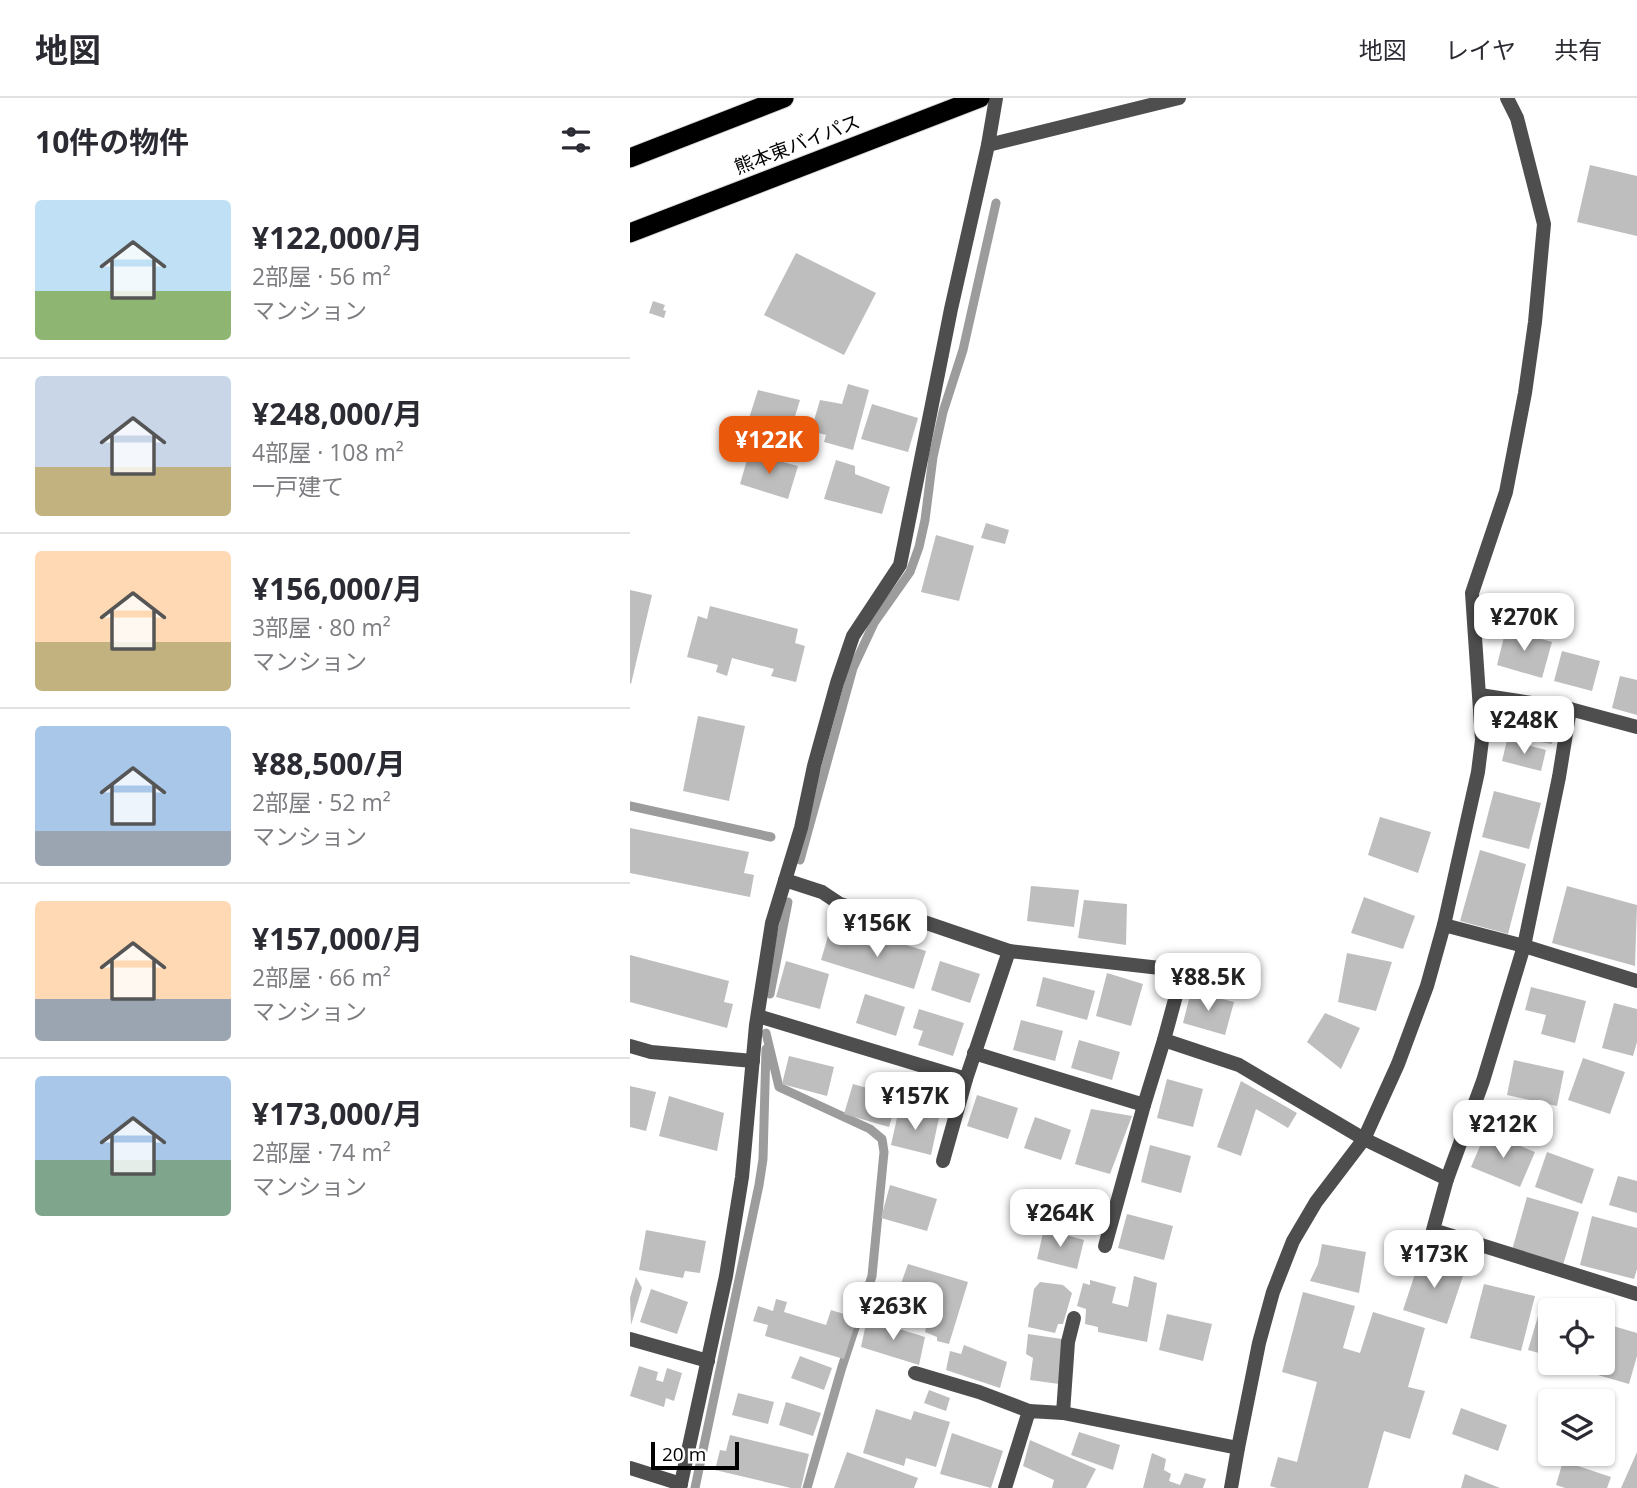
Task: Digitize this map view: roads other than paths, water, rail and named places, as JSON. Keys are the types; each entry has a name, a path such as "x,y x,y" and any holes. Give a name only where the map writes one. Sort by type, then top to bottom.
{"highway":[{"path":"630,158 784,98"},
{"name":"熊本東バイパス","path":"630,233 980,98"}],"street":[{"path":"630,1468 681,1486 726,1276 742,1177 758,1016 772,923 801,828 814,766 837,683 853,636 900,565 996,98"},
{"path":"988,145 1179,98"},
{"path":"1231,1488 1259,1343 1285,1261 1293,1241 1316,1202 1364,1139 1398,1063 1427,986 1444,925 1478,772 1482,740 1472,593 1506,492 1535,322 1544,224 1517,118 1507,98"},
{"path":"1480,695 1570,709 1637,727"},
{"path":"1570,709 1559,778 1524,946 1483,1081 1447,1179 1433,1230 1637,1294"},
{"path":"785,880 822,892 840,904 879,917 912,918 1009,951 1170,969 1180,981 1105,1245"},
{"path":"1444,925 1524,946 1637,981"},
{"path":"943,1161 965,1079 1009,951"},
{"path":"758,1016 965,1079"},
{"path":"1164,1040 1239,1065 1364,1139 1447,1179"},
{"path":"630,1046 651,1052 754,1061"},
{"path":"974,1053 1144,1105"},
{"path":"1063,1413 1068,1342 1074,1318"},
{"path":"630,1339 708,1361"},
{"path":"915,1373 979,1392 1029,1411 1063,1413 1238,1448"},
{"path":"1004,1488 1029,1411"}],"waterway":[{"path":"800,860 853,668 874,623 910,572 919,547 943,412 963,350 996,203"},
{"path":"630,806 771,837"},
{"path":"770,994 788,902"},
{"path":"766,1033 779,1087 870,1129 882,1139 884,1152 872,1276 807,1488"},
{"path":"695,1488 759,1185 763,1159 766,1049"}]}
